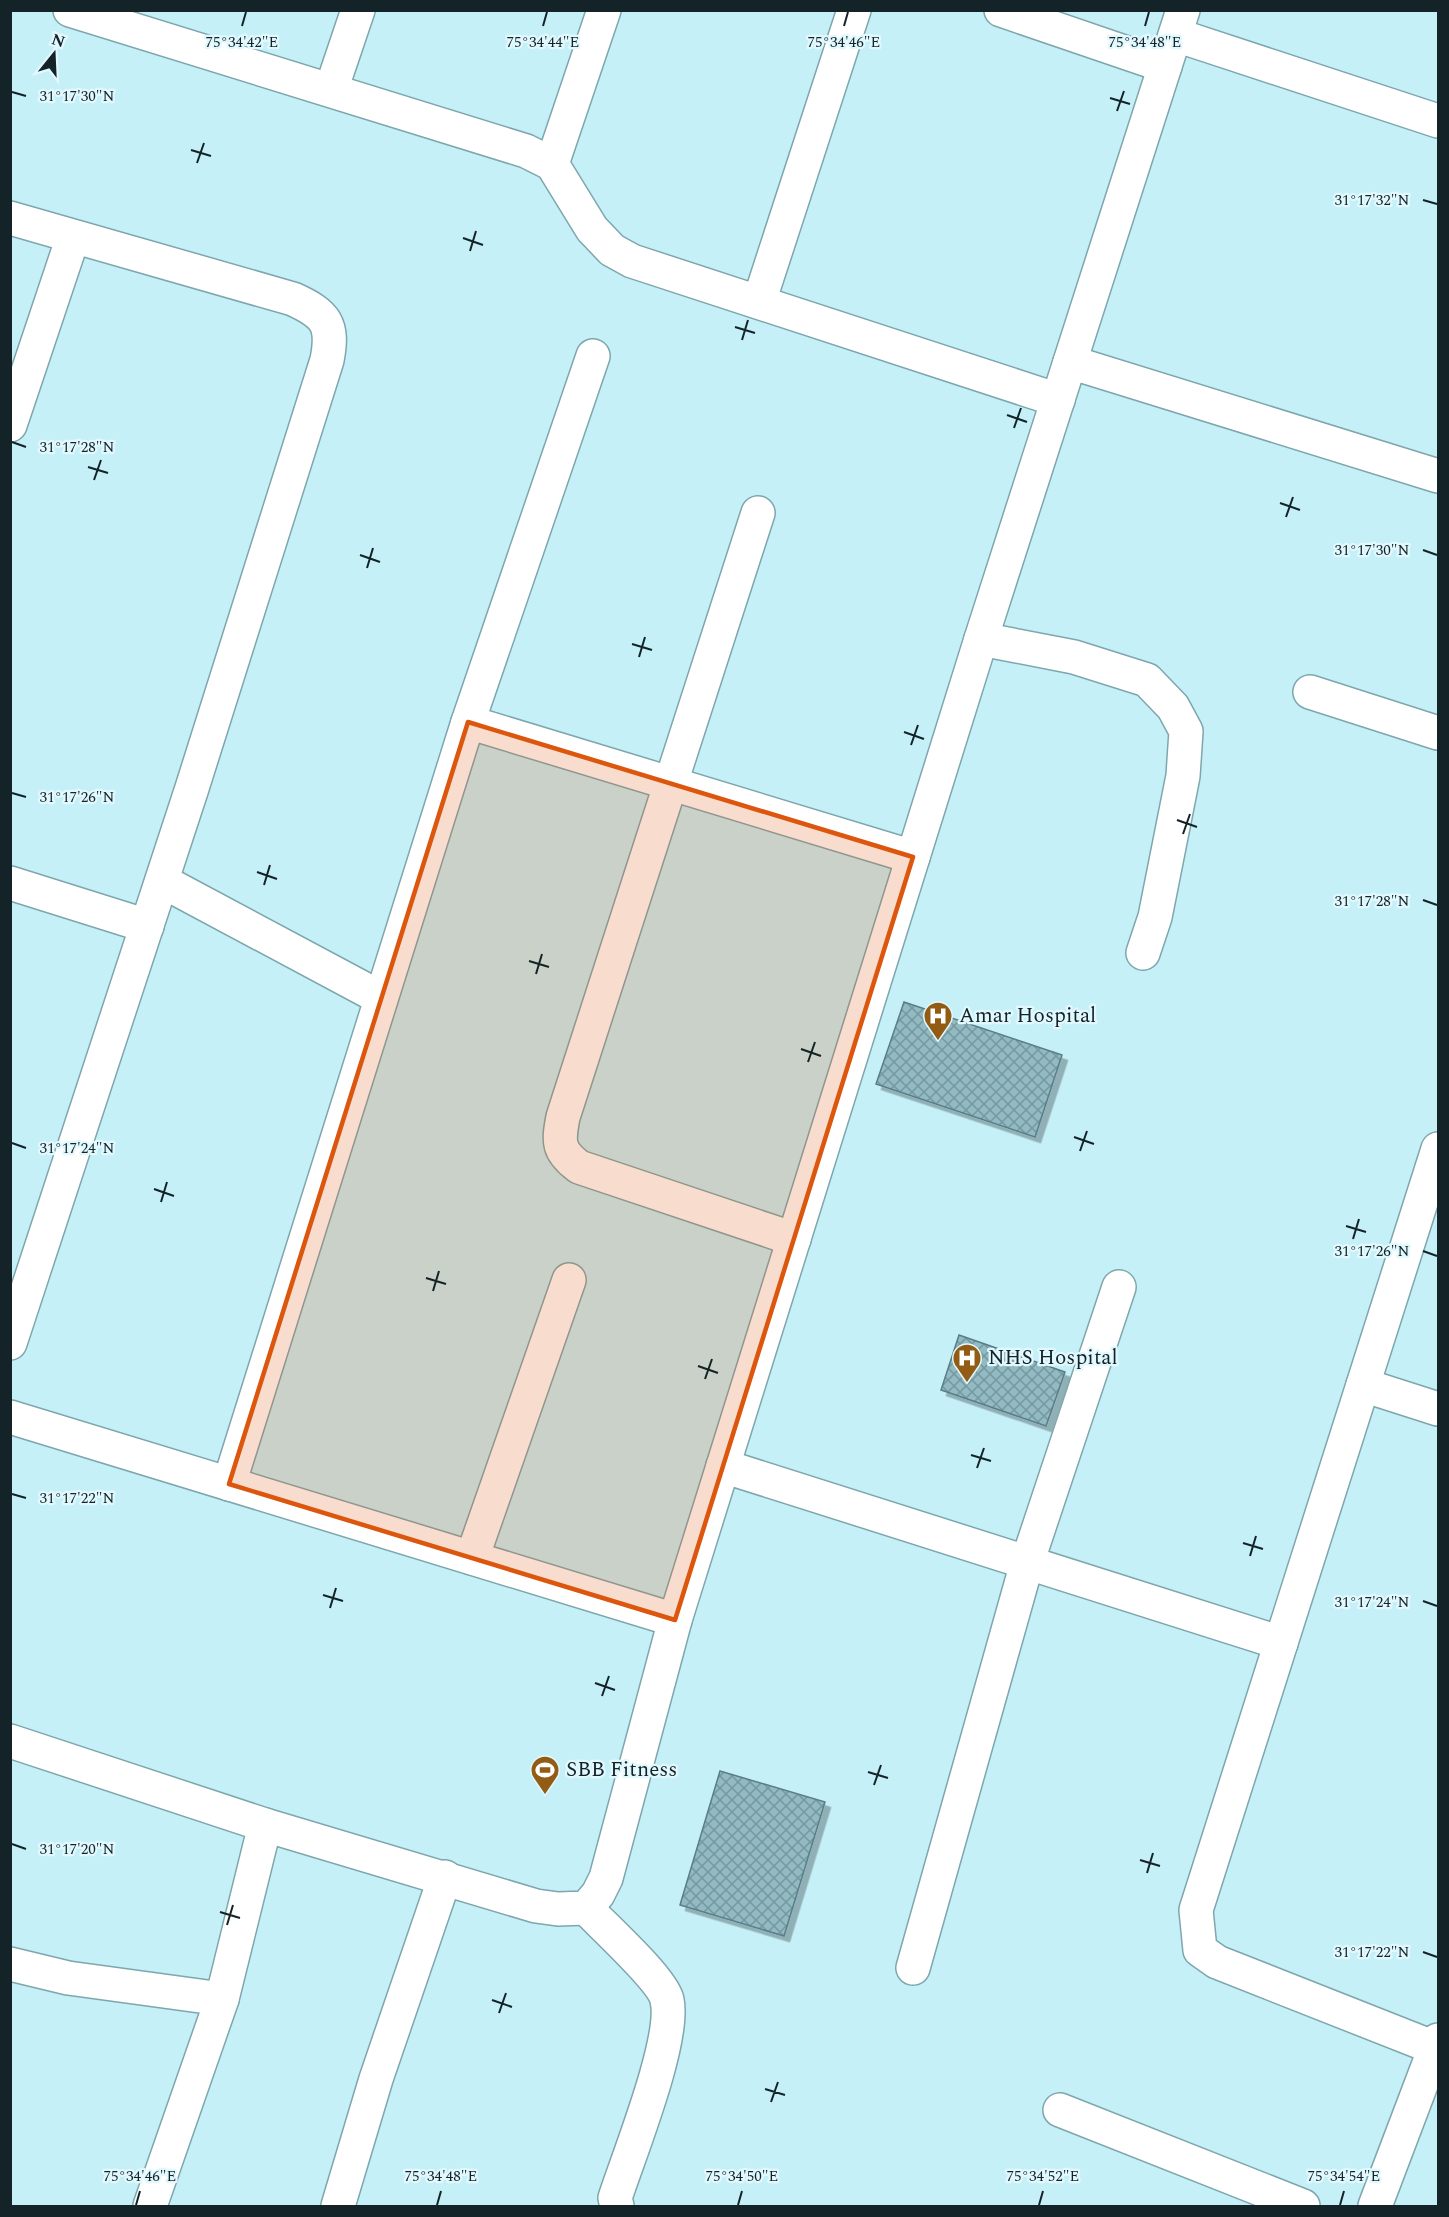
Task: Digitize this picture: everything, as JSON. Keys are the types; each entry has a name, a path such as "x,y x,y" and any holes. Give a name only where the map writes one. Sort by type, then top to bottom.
{"street":[{"path":"70,10 123,18 331,90 526,151 552,164 592,229 612,250 632,261 1058,400"},
{"path":"331,90 358,10"},
{"path":"552,164 604,10"},
{"path":"759,302 854,10"},
{"path":"1002,10 1165,66"},
{"path":"10,1741 265,1825 536,1906 558,1909 586,1908 598,1894 606,1878 675,1620 981,639 1179,23 1438,121"},
{"path":"10,218 293,299 312,308 326,320 331,341 327,360 162,881 10,1343"},
{"path":"10,425 73,237"},
{"path":"229,1484 468,722 593,356"},
{"path":"1070,362 1438,476"},
{"path":"758,513 563,1117 559,1139 565,1156 579,1167 794,1239"},
{"path":"981,639 1074,657 1147,680 1173,707 1186,731 1183,776 1155,917 1143,954"},
{"path":"1310,692 1438,734"},
{"path":"468,722 672,782 913,857"},
{"path":"162,881 381,998"},
{"path":"10,883 147,926"},
{"path":"1375,2206 1430,2087 1437,2044 1217,1962 1200,1950 1196,1910 1438,1149"},
{"path":"472,1558 569,1280"},
{"path":"913,1968 1028,1563 1119,1287"},
{"path":"1363,1385 1438,1409"},
{"path":"10,1417 675,1620"},
{"path":"723,1466 1281,1643"},
{"path":"150,2206 222,1999 265,1825"},
{"path":"338,2206 376,2079 445,1877"},
{"path":"586,1908 657,1982 667,1999 662,2055 615,2198 617,2206"},
{"path":"10,1965 68,1978 222,1999"},
{"path":"1060,2110 1303,2206"}],"highlighted area":[{"path":"468,722 913,857 675,1620 229,1484"}],"building":[{"path":"904,1002 1062,1055 1035,1137 876,1084"},
{"path":"959,1335 1065,1372 1046,1426 941,1390"},
{"path":"720,1771 825,1802 784,1936 680,1905"}],"place":[{"name":"Amar Hospital","path":"938,1042"},
{"name":"NHS Hospital","path":"967,1384"},
{"name":"SBB Fitness","path":"545,1796"}]}
